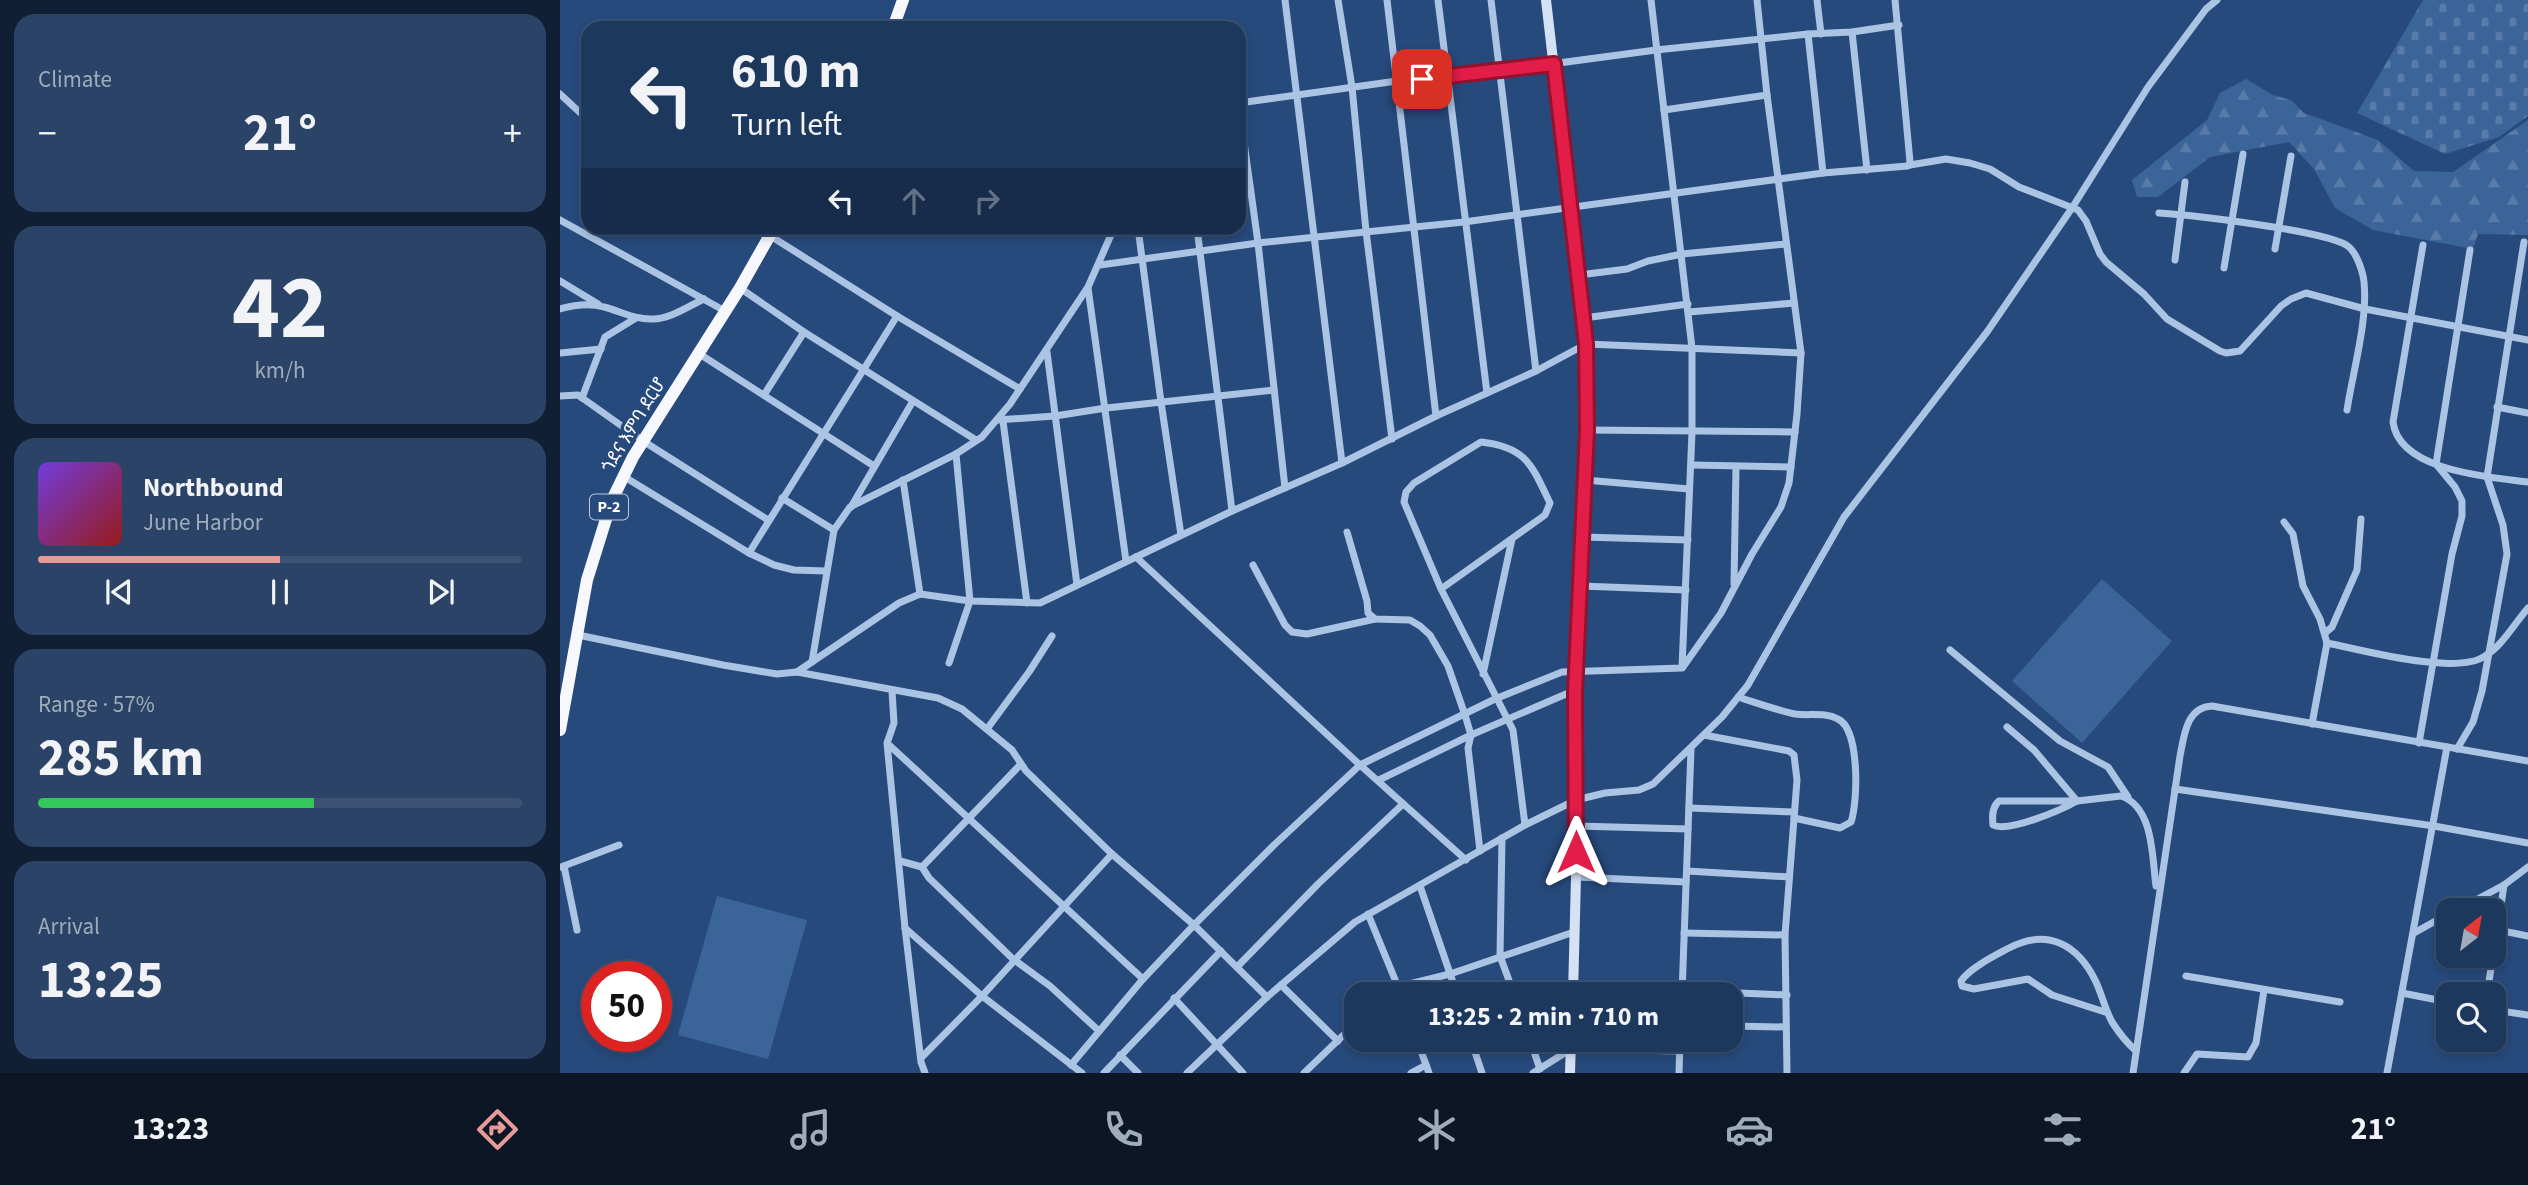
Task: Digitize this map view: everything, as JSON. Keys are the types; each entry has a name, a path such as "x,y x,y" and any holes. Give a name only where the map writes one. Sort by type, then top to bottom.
{"highway":[{"path":"896,21 903,0"},
{"name":"P-2","path":"725,310 770,235"},
{"name":"ጎደና እምባ ደርሆ","path":"560,730 592,558 622,476 725,310"}],"main road":[{"path":"1546,0 1586,344 1587,430 1575,693 1576,877 1573,982"},
{"path":"1570,1073 1571,1052"}],"street":[{"path":"1285,0 1342,463"},
{"path":"1338,0 1352,87 1366,231 1392,439"},
{"path":"1387,0 1436,415"},
{"path":"1438,0 1487,393"},
{"path":"1491,0 1536,371"},
{"path":"1650,0 1692,348 1692,432 1683,667"},
{"path":"1071,1065 1143,979 1194,925 1360,765 1495,699 1562,672 1679,669 1721,613 1781,507 1789,483 1801,353 1767,95 1758,0"},
{"path":"1817,0 1821,34"},
{"path":"1895,0 1910,165"},
{"path":"1187,1073 1267,997 1355,922 1525,825 1576,800 1605,793 1639,790 1653,784 1691,749 1738,697 1762,662 1844,517 1987,332 2072,208 2148,87 2206,9 2217,0"},
{"path":"1246,103 1297,94 1656,50 1852,32 1899,25"},
{"path":"1852,32 1867,170"},
{"path":"1808,34 1823,173"},
{"path":"560,94 581,114"},
{"path":"1664,110 1767,95"},
{"path":"2224,268 2243,154"},
{"path":"1246,155 1285,488"},
{"path":"2276,249 2291,156"},
{"path":"1100,265 1315,236 1464,222 1516,213 1946,159 1990,170 2019,187 2082,214 2106,262 2144,294 2167,319 2220,351 2240,351 2281,306 2302,294 2528,341"},
{"path":"2175,260 2185,181"},
{"path":"2159,213 2279,229 2337,241 2349,247 2356,256 2364,279 2365,309 2347,410"},
{"path":"560,220 581,232"},
{"path":"587,235 725,310"},
{"path":"778,235 897,316 1020,389"},
{"path":"850,507 956,454 1000,420 1088,287 1111,235"},
{"path":"1139,235 1181,535"},
{"path":"1198,235 1232,511"},
{"path":"2457,749 2473,722 2507,554 2503,525 2487,477 2524,242"},
{"path":"1579,275 1627,269 1648,261 1682,254 1786,243"},
{"path":"2423,245 2393,422 2395,433 2402,445 2417,456 2437,464 2487,477 2528,482"},
{"path":"2419,743 2452,554 2462,516 2462,501 2437,464 2470,250"},
{"path":"560,281 601,306 636,318 654,320 704,299"},
{"path":"1088,287 1126,561"},
{"path":"740,288 804,332 976,440"},
{"path":"1584,318 1688,308 1794,303"},
{"path":"560,309 601,306"},
{"path":"749,553 897,316"},
{"path":"582,398 607,335 636,318"},
{"path":"764,395 804,332"},
{"path":"797,672 899,603 920,594 970,601 1040,603 1232,511 1342,463 1436,415 1536,371 1586,344 1801,353"},
{"path":"560,353 601,349"},
{"path":"1047,351 1077,585"},
{"path":"698,353 874,466"},
{"path":"1000,420 1275,390"},
{"path":"560,396 572,394 582,398 643,441 768,520"},
{"path":"811,662 834,530 913,401"},
{"path":"2497,407 2528,413"},
{"path":"1000,420 1027,603"},
{"path":"1587,430 1795,432"},
{"path":"1441,589 1545,515 1550,503 1532,464 1520,454 1492,443 1481,442 1414,483 1406,492 1404,502 1441,589 1513,730 1525,825"},
{"path":"949,663 970,601 956,454"},
{"path":"1691,465 1791,467"},
{"path":"1734,589 1736,467"},
{"path":"622,476 749,553 774,565 794,570 826,571"},
{"path":"903,480 920,594"},
{"path":"1585,480 1689,489"},
{"path":"782,498 834,530"},
{"path":"2325,633 2332,627 2357,570 2360,559 2361,519"},
{"path":"2284,522 2293,534 2303,586 2327,643 2312,724"},
{"path":"1347,532 1368,613 1375,619"},
{"path":"1582,537 1688,540"},
{"path":"1483,674 1512,538"},
{"path":"1136,557 1466,860"},
{"path":"1253,565 1285,625 1292,632 1307,634 1375,619 1410,620 1430,635 1448,666 1471,735 1468,748 1480,851"},
{"path":"1581,586 1686,590"},
{"path":"2327,643 2434,663 2475,663 2498,645 2528,608"},
{"path":"578,635 723,665 783,674 797,672 938,698 951,703 1012,750 1020,765 1112,853 1194,925 1267,997"},
{"path":"987,729 1035,664 1052,636"},
{"path":"1950,650 2060,741 2108,767 2145,820 2157,896"},
{"path":"892,691 894,723 887,743 905,928 925,1073"},
{"path":"1379,780 1471,735 1566,694 1575,693"},
{"path":"1689,808 1794,815 1840,828 1851,822 1856,795 1854,754 1846,724 1836,717 1799,715 1738,697"},
{"path":"2133,1073 2157,896 2175,789 2187,724 2194,713 2203,706 2528,761"},
{"path":"2007,727 2034,750 2077,802"},
{"path":"1704,735 1791,752 1796,772 1785,935 1787,1073"},
{"path":"887,743 1143,979"},
{"path":"2387,1073 2447,747"},
{"path":"1682,982 1691,749"},
{"path":"922,867 1020,765"},
{"path":"2175,789 2434,826 2528,843"},
{"path":"2077,802 2049,816 2004,828 1993,825 1992,816 1999,801 2077,802 2121,796 2128,798"},
{"path":"1237,967 1318,884 1403,804"},
{"path":"1576,826 1688,829"},
{"path":"1503,838 1500,956 1510,982"},
{"path":"577,930 562,867 619,845"},
{"path":"921,1058 982,996 1112,853"},
{"path":"900,861 922,867 929,878 1013,959 1050,986 1099,1031"},
{"path":"2479,898 2504,885 2528,867"},
{"path":"1687,871 1789,877"},
{"path":"1576,877 1686,882"},
{"path":"2502,898 2504,885"},
{"path":"1420,886 1453,982"},
{"path":"1368,914 1396,982"},
{"path":"2414,933 2436,921"},
{"path":"905,928 982,996 1082,1073"},
{"path":"1426,982 1574,932"},
{"path":"2506,932 2528,936"},
{"path":"1684,933 1785,935"},
{"path":"2108,1013 2052,995 2028,979 1974,989 1962,986 1961,981 1991,958 2027,939 2040,937 2071,949 2095,980 2108,1013 2123,1038 2136,1051"},
{"path":"1104,1073 1221,951"},
{"path":"2186,976 2340,1002"},
{"path":"1282,985 1338,1041"},
{"path":"2185,1073 2197,1055 2248,1057 2256,1044 2264,990"},
{"path":"2402,993 2436,1000"},
{"path":"1743,994 1787,995"},
{"path":"1174,998 1243,1073"},
{"path":"2506,1012 2528,1015"},
{"path":"1743,1026 1786,1027"},
{"path":"1304,1073 1344,1035"},
{"path":"1411,1073 1427,1069 1421,1052"},
{"path":"1475,1052 1482,1073"},
{"path":"1533,1052 1537,1071 1561,1052"},
{"path":"1679,1052 1679,1073"},
{"path":"1120,1055 1138,1073"}],"green space":[{"path":"2423,0 2528,0 2528,116 2499,137 2445,154 2357,113"},
{"path":"2246,79 2273,95 2291,100 2304,113 2378,140 2414,171 2453,172 2528,120 2528,235 2478,234 2473,249 2373,230 2335,208 2314,169 2289,142 2210,157 2158,197 2137,197 2132,180 2207,120 2220,93"},
{"path":"2102,579 2172,641 2082,743 2012,681"},
{"path":"717,896 807,920 768,1059 678,1035"}],"route":[{"path":"1422,79 1554,64 1586,344 1587,430 1575,693 1576,852"}]}
